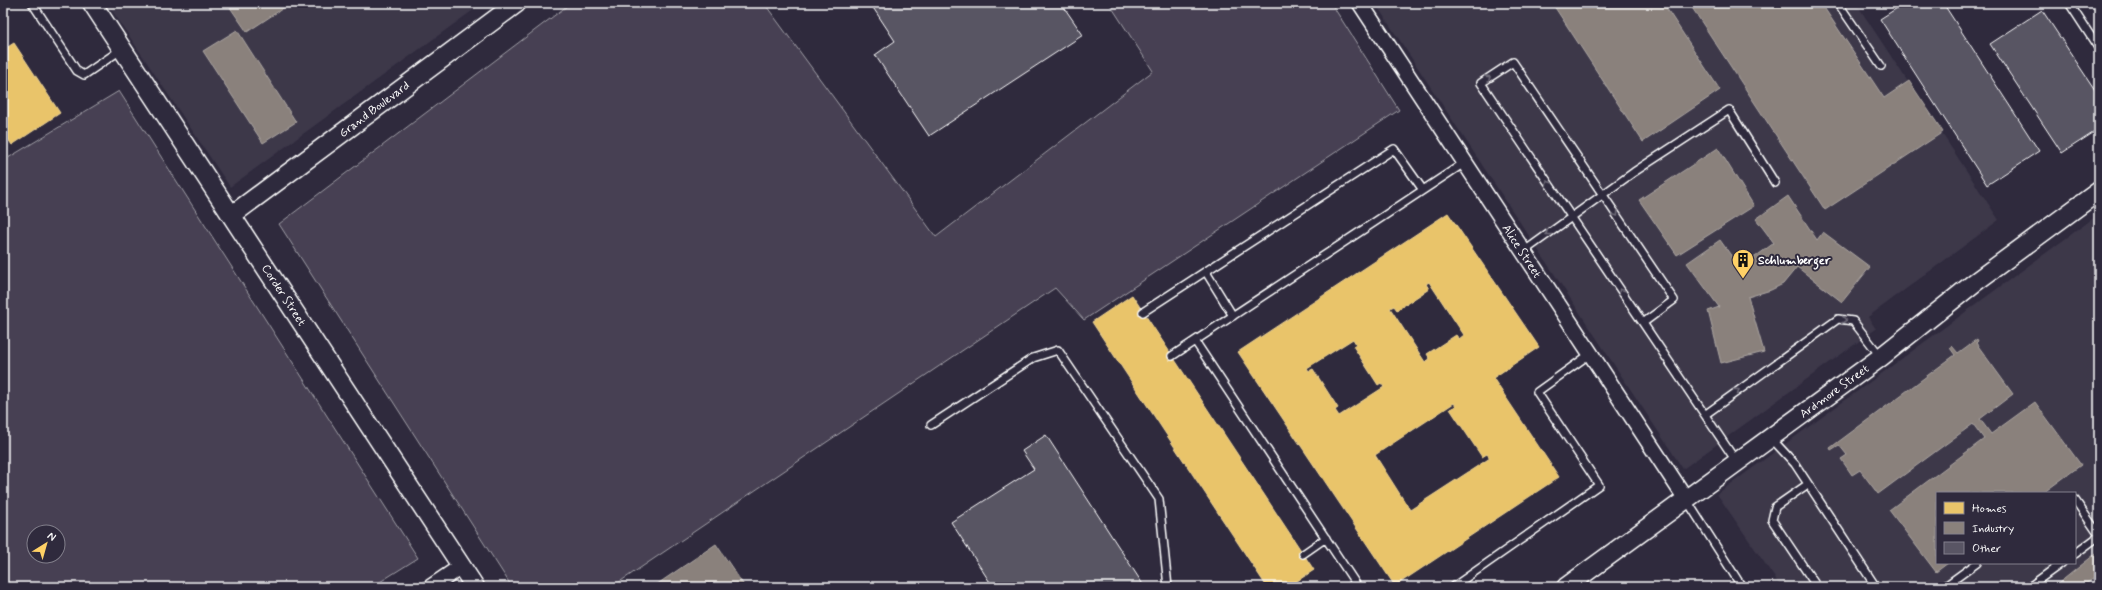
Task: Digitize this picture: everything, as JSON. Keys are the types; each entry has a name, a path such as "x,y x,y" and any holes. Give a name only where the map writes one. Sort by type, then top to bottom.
{"street":[{"name":"Corder Street","path":"92,3 475,587"},
{"name":"Grand Boulevard","path":"232,215 517,3"},
{"name":"Alice Street","path":"1360,3 1686,499"},
{"name":"Ardmore Street","path":"1566,587 1736,461 1881,357 1974,284 2099,192"},
{"path":"430,587 462,566"}],"lane":[{"path":"32,3 77,71 84,75 122,49"},
{"path":"1838,3 1881,66"},
{"path":"2069,3 2099,48"},
{"path":"1643,323 1674,300 1513,62 1481,83 1570,216 1643,323 1706,414 1736,461"},
{"path":"1523,252 1570,216 1729,110 1775,183"},
{"path":"1143,312 1394,148 1423,190"},
{"path":"1172,356 1464,163"},
{"path":"1206,272 1233,316"},
{"path":"1706,414 1838,319 1853,321 1881,357"},
{"path":"1195,341 1358,587"},
{"path":"931,425 1033,358 1058,350 1159,499 1168,587"},
{"path":"1453,587 1599,485 1537,392 1590,354"},
{"path":"1769,437 1795,464 1876,587"},
{"path":"1808,484 1775,507 1772,520 1817,587"},
{"path":"1686,499 1742,587"},
{"path":"2076,502 2099,536 2076,553"},
{"path":"1303,554 1326,538"},
{"path":"1944,587 1976,564"},
{"path":"2029,587 2061,564"}],"shaded area":[{"path":"107,3 483,3 230,187"},
{"path":"571,3 764,3 936,237 1153,71 1109,3 1331,3 1399,110 1084,320 1055,288 612,587 512,587 279,224"},
{"path":"1375,3 1856,3 1999,220 1868,317 1876,329 1683,469"},
{"path":"119,91 418,558 372,587 3,587 3,161"},
{"path":"2099,214 2099,587 1781,587 1717,494"}],"building: Homes":[{"path":"14,43 60,113 12,145 3,132 3,50"},
{"path":"1448,213 1539,347 1493,378 1559,477 1395,586 1238,352","holes":["1429,282 1464,335 1459,339 1456,335 1427,354 1430,359 1425,362 1390,308 1394,306 1397,310 1429,289 1426,284","1353,339 1356,344 1353,346 1378,385 1381,383 1384,387 1339,416 1335,410 1338,408 1313,369 1309,371 1307,368","1454,403 1456,406 1450,409 1482,457 1487,454 1490,458 1410,510 1375,455"]},
{"path":"1132,295 1314,570 1288,587 1267,587 1092,322"}],"building: Industry":[{"path":"227,3 291,3 247,32"},
{"path":"1552,3 1663,3 1720,90 1643,142"},
{"path":"1689,3 1821,3 1884,98 1909,81 1943,132 1825,210"},
{"path":"237,30 296,122 263,143 203,51"},
{"path":"1718,148 1754,206 1677,255 1639,200"},
{"name":"Schlumberger","path":"1788,196 1817,240 1823,232 1870,267 1842,302 1797,267 1783,284 1771,290 1748,297 1764,352 1721,363 1708,311 1719,307 1687,263 1720,240 1740,268 1774,243 1756,219"},
{"path":"1977,339 1978,341 1976,343 2013,394 1980,419 1991,434 2035,402 2081,465 2044,492 1936,492 1936,564 1947,564 1936,572 1889,510 1984,439 1973,424 1878,494 1860,470 1852,475 1841,459 1847,455 1839,445 1831,450 1830,448 1955,355 1950,348 1952,346 1958,353"},
{"path":"716,544 745,587 653,587"},
{"path":"2099,551 2099,574 2082,587 2054,587"}],"building: Other":[{"path":"870,3 1061,3 1083,35 929,136 875,55 895,41"},
{"path":"1905,3 1943,3 2039,151 1987,185 1880,19"},
{"path":"2042,10 2099,96 2099,129 2062,153 1990,44"},
{"path":"1046,435 1144,586 1143,587 993,587 951,522 1034,469 1022,451"}],"place":[{"name":"Schlumberger","path":"1743,280"}]}
